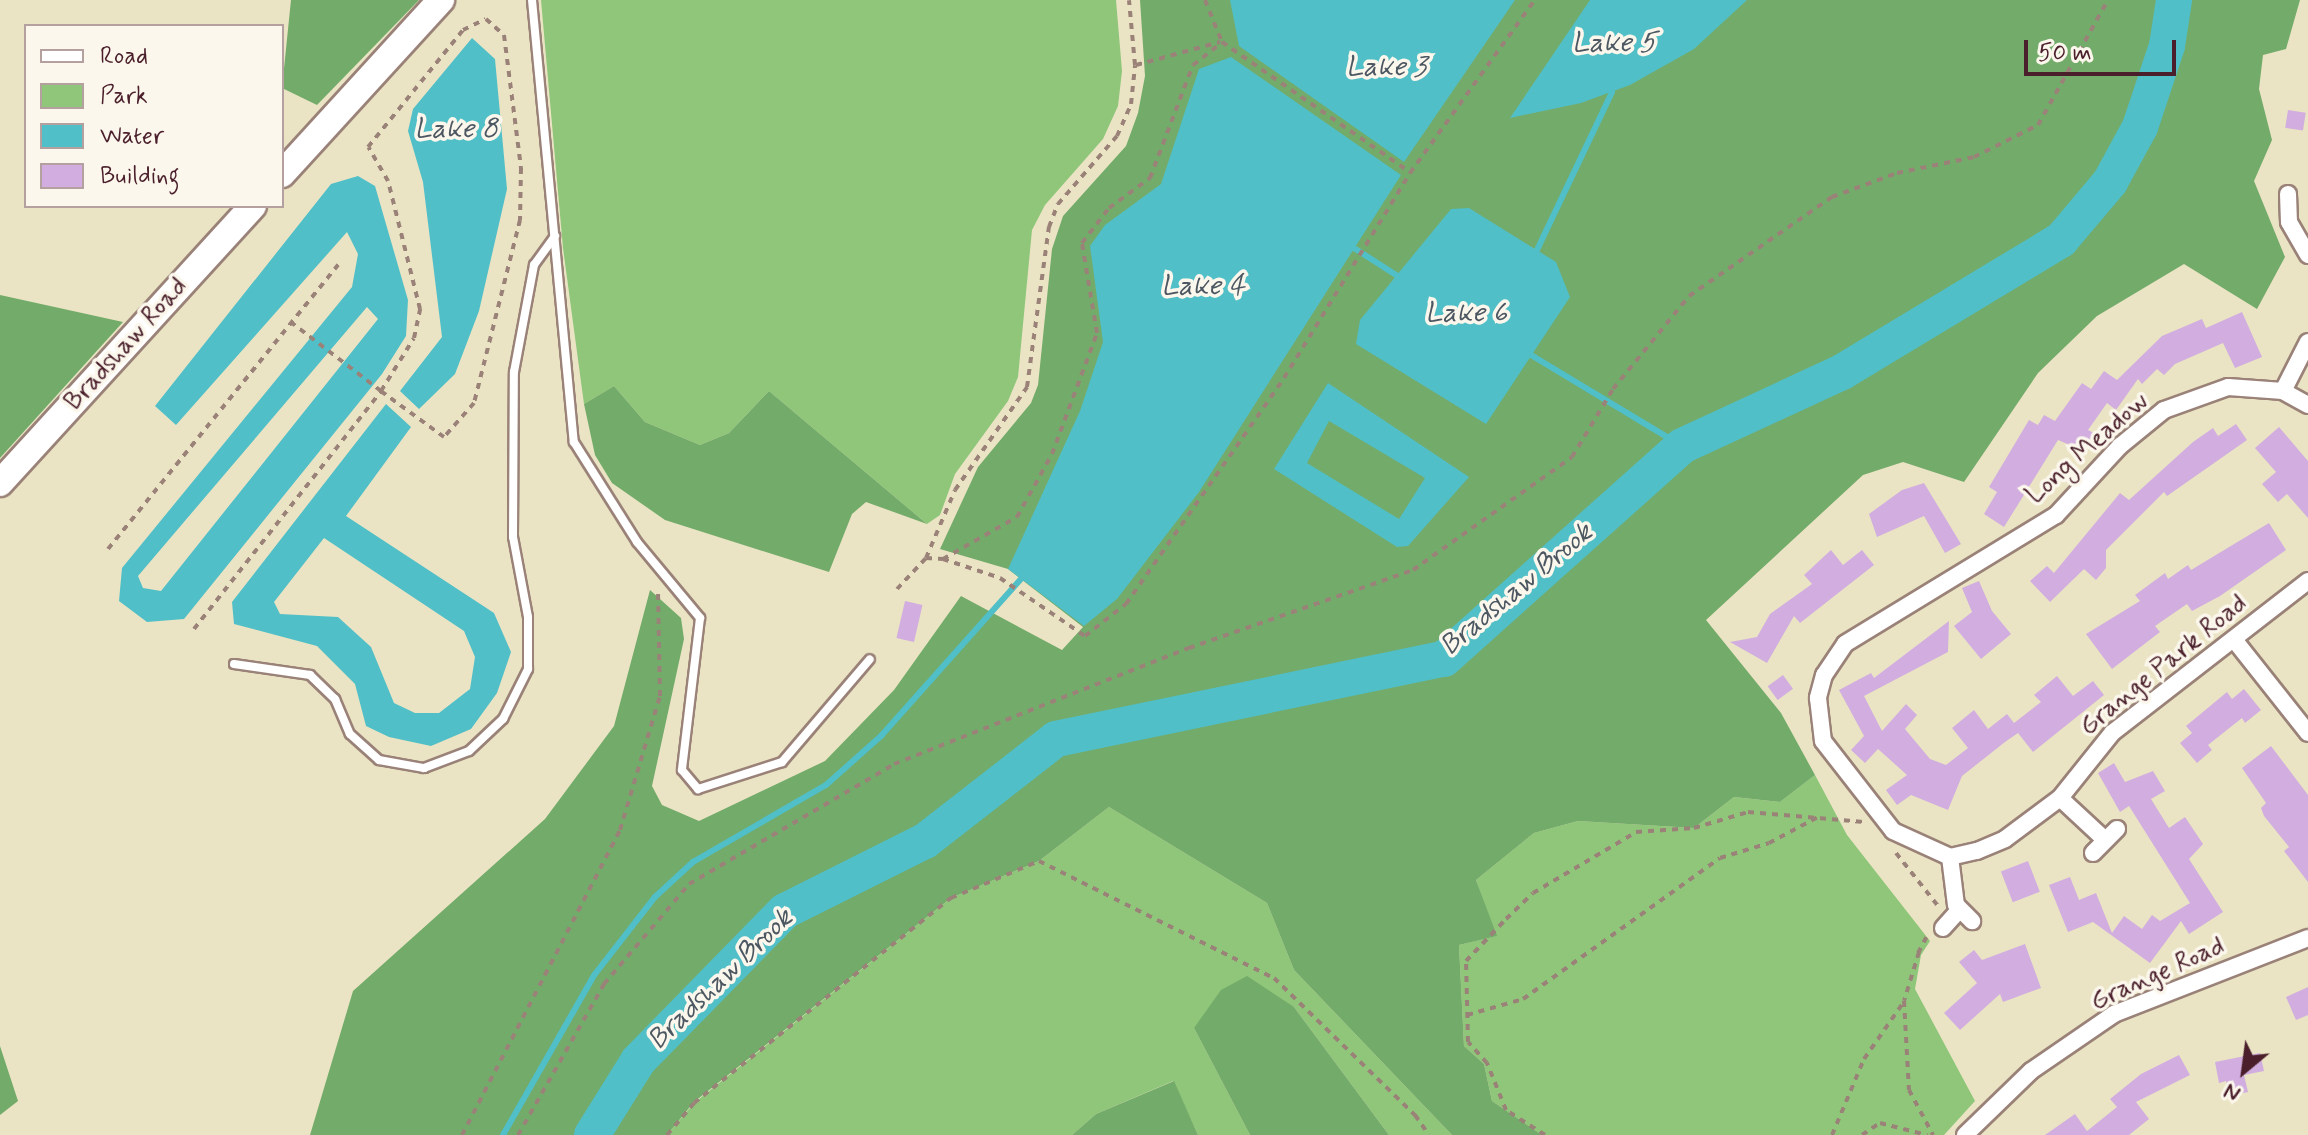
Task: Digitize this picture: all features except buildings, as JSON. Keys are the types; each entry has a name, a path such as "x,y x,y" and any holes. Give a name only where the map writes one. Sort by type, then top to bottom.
{"main road":[{"path":"284,172 441,0"},
{"name":"Bradshaw Road","path":"0,483 251,208"}],"street":[{"path":"2288,194 2280,221 2308,255"},
{"path":"2283,391 2308,342"},
{"name":"Long Meadow","path":"1950,857 1910,842 1880,818 1823,741 1818,698 1824,675 1845,644 2056,515 2120,446 2175,404 2228,387 2283,391 2308,405"},
{"name":"Grange Park Road","path":"1950,857 2005,839 2060,798 2112,733 2236,642 2308,581"},
{"path":"2236,642 2308,733"},
{"path":"2060,798 2110,833 2093,853"},
{"path":"1939,925 1966,916 1950,857"},
{"name":"Grange Road","path":"1965,1135 2031,1071 2114,1014 2308,938"}],"lane":[{"path":"532,0 574,442 661,570 700,618 682,770 698,789 782,762 870,659"},
{"path":"234,664 310,675 335,699 350,734 379,760 424,768 469,751 503,719 528,669 528,617 513,537 514,372 534,265 555,236"}],"path":[{"path":"897,589 926,558 955,490 1027,387 1040,260 1049,227 1058,204 1117,136 1131,104 1135,65 1129,0"},
{"path":"1205,0 1222,42 1410,173"},
{"path":"926,558 943,559 1000,578 1085,636 1126,604 1284,378 1410,173 1535,0"},
{"path":"518,1135 604,984 689,884 894,764 1189,648 1413,570 1572,457 1613,389 1689,296 1832,197 1897,173 1974,157 2038,125 2108,0"},
{"path":"194,629 381,391 414,338 420,309 388,181 368,147 463,30 486,19 504,35 521,168 520,220 491,346 474,403 444,437 381,391 292,323"},
{"path":"1135,65 1222,42"},
{"path":"943,559 1017,517 1052,454 1097,333 1082,243 1109,208 1150,178 1193,65 1222,42"},
{"path":"108,549 339,264"},
{"path":"462,1135 620,830 660,696 655,614 661,570"},
{"path":"1545,1135 1506,1110 1487,1063 1468,1042 1466,961 1533,893 1636,832 1694,828 1748,812 1820,815 1864,821 1875,833"},
{"path":"1467,1015 1523,999 1645,916 1720,858 1769,843 1820,815"},
{"path":"1886,844 1941,910"},
{"path":"667,1135 694,1103 951,898 1039,861 1274,978 1429,1135"},
{"path":"1832,1135 1864,1059 1904,1001 1918,953 1939,925"},
{"path":"1918,953 1939,925"},
{"path":"1904,1001 1909,1090 1930,1135"},
{"path":"1862,1135 1880,1123 1930,1135"}],"green space":[{"path":"291,0 419,0 317,105 284,89"},
{"path":"541,0 1116,0 1122,71 1118,106 1103,139 1045,205 1032,230 1018,377 1008,401 955,474 940,515 927,524 769,391 729,433 700,445 645,422 614,386 584,404 563,248"},
{"path":"1140,0 2300,0 2286,49 2263,55 2259,89 2272,140 2254,181 2285,257 2257,309 2184,264 2097,316 2038,373 1964,482 1903,462 1863,475 1706,620 1781,713 1815,775 1780,802 1734,797 1694,828 1578,821 1534,833 1476,880 1497,936 1459,945 1464,1046 1484,1064 1492,1101 1542,1135 1452,1135 1294,970 1267,903 1109,807 1039,861 951,898 694,1102 667,1135 310,1135 353,991 545,819 614,726 650,590 681,618 684,639 652,786 662,805 699,821 825,761 894,690 961,596 1062,650 1083,627 1008,569 940,549 978,467 1031,403 1038,385 1052,249 1063,216 1126,146 1138,113 1145,76"},
{"path":"0,295 123,322 0,458"},
{"path":"614,386 645,422 700,445 729,433 769,391 927,524 866,502 852,514 829,572 665,520 612,483 595,455 584,404"},
{"path":"1815,775 1847,835 1930,941 1921,955 1915,989 1975,1101 1944,1135 1542,1135 1492,1101 1484,1064 1464,1046 1459,945 1496,936 1476,880 1534,833 1578,821 1694,828 1734,797 1780,802"},
{"path":"1109,807 1267,903 1294,970 1452,1135 1389,1135 1294,1007 1194,1028 1250,1135 1198,1135 1173,1081 1096,1114 1072,1135 667,1135 694,1103 951,898 1039,861"},
{"path":"1247,976 1294,1007 1389,1135 1250,1135 1194,1028 1221,990"},
{"path":"0,1046 18,1101 0,1115"},
{"path":"1174,1081 1198,1135 1072,1135 1096,1114"}],"water":[{"name":"Lake 3","path":"1230,0 1515,0 1404,162 1239,46"},
{"name":"Lake 5","path":"1590,0 1747,0 1694,49 1630,85 1581,103 1510,118"},
{"name":"Lake 8","path":"472,38 495,59 507,189 479,311 455,374 419,409 400,391 442,337 423,182 408,131 413,109"},
{"name":"Lake 4","path":"1231,57 1401,175 1199,492 1117,599 1084,626 1008,569 1080,411 1103,342 1090,246 1105,225 1161,184 1199,69"},
{"path":"358,176 375,186 408,300 406,336 382,374 184,619 147,622 119,601 122,568 352,287 358,254 347,232 176,425 155,406 331,184","holes":["367,307 378,319 161,591 143,588 138,576"]},
{"name":"Lake 6","path":"1469,208 1556,262 1570,297 1486,424 1356,344 1360,320 1451,209"},
{"path":"1328,383 1469,477 1408,546 1397,547 1274,469","holes":["1329,421 1425,478 1399,519 1307,463"]},
{"path":"386,404 411,427 346,516 494,613 511,652 497,693 471,729 431,746 389,737 366,726 355,684 317,646 234,624 232,602","holes":["324,538 464,631 475,657 470,689 439,713 415,713 394,703 371,647 338,617 280,614 274,602"]}],"waterway":[{"name":"Bradshaw Brook","path":"592,1135 638,1061 785,911 925,841 1056,739 1444,659 1682,446 1842,372 2061,240 2110,182 2140,127 2167,46 2174,0"},
{"path":"1537,250 1612,92"},
{"path":"1354,248 1396,275"},
{"path":"1531,355 1682,446"},
{"path":"503,1135 595,974 655,897 693,862 826,785 881,736 1021,579"}]}
